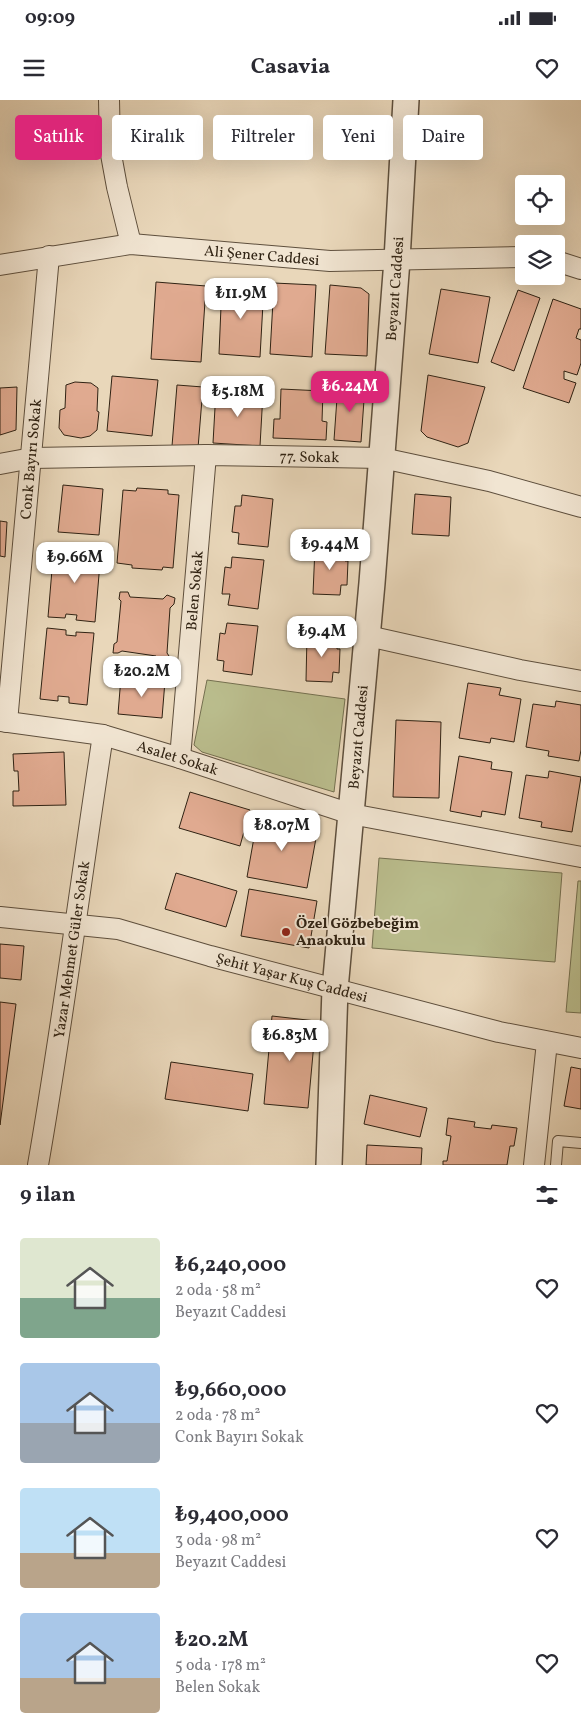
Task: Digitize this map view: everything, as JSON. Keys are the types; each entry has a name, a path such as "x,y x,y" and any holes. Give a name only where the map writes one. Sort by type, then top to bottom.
{"street":[{"path":"109,100 110,149 131,244"},
{"name":"Beyazıt Caddesi","path":"329,1165 335,989 368,636 398,260 406,100"},
{"name":"Ali Şener Caddesi","path":"0,265 131,244 330,262 515,257"},
{"name":"Conk Bayırı Sokak","path":"3,721 32,458 49,256"},
{"path":"565,264 581,269"},
{"name":"77. Sokak","path":"0,464 32,458 206,455 382,458 489,481 581,507"},
{"name":"Belen Sokak","path":"180,758 206,455"},
{"path":"368,636 520,670 581,681"},
{"name":"Asalet Sokak","path":"3,721 103,735 351,814 581,857"},
{"name":"Yazar Mehmet Güler Sokak","path":"38,1165 103,735"},
{"name":"Şehit Yaşar Kuş Caddesi","path":"0,917 118,929 210,956 499,1032 581,1048"},
{"path":"534,1165 547,1042"}],"lane":[{"path":"556,1165 558,1141 581,1143"}],"green space":[{"path":"207,680 345,699 334,792 202,752 194,745"},
{"path":"379,858 562,873 555,962 372,948"},
{"path":"578,881 581,881 581,1013 566,1012"}],"building":[{"path":"156,282 206,286 201,362 151,359"},
{"path":"222,283 264,285 260,357 219,354"},
{"path":"274,283 316,285 312,357 270,354"},
{"path":"330,285 361,288 369,294 367,356 325,354"},
{"path":"441,289 490,297 478,363 429,354"},
{"path":"518,290 540,298 514,371 491,362"},
{"path":"553,299 581,309 581,329 579,329 576,338 581,340 581,363 577,375 564,371 564,379 576,383 569,403 523,388"},
{"path":"428,375 485,387 468,443 458,447 427,437 421,431"},
{"path":"112,376 158,380 152,436 107,431"},
{"path":"75,382 91,383 98,388 97,411 99,412 97,430 90,436 81,438 64,435 59,428 60,410 65,408 66,385"},
{"path":"338,384 365,386 361,442 334,440"},
{"path":"177,385 203,387 198,448 172,446"},
{"path":"17,387 16,430 0,435 0,388"},
{"path":"281,389 323,391 322,421 327,422 326,440 273,438 274,419 280,419"},
{"path":"216,390 263,393 260,446 213,443"},
{"path":"63,485 103,489 99,535 58,532"},
{"path":"137,488 168,490 168,494 179,495 173,568 163,567 162,570 132,568 132,565 117,563 123,490 136,491"},
{"path":"415,494 451,497 449,536 412,534"},
{"path":"242,495 273,499 268,547 238,544 239,533 232,532 235,506 241,506"},
{"path":"0,521 7,522 5,557 0,556"},
{"path":"54,546 73,547 73,552 83,554 83,549 101,551 95,622 76,620 77,615 66,614 65,618 48,617"},
{"path":"315,547 345,549 345,561 348,561 347,585 341,585 340,595 313,594"},
{"path":"232,557 264,560 258,609 228,605 230,594 222,594 225,567 231,568"},
{"path":"120,592 128,592 130,597 163,599 167,595 175,598 174,604 170,608 168,661 159,660 156,656 122,651 113,653 114,644 117,642 121,601 119,599"},
{"path":"227,623 258,626 252,675 223,671 224,661 217,660 220,633 225,634"},
{"path":"47,628 66,630 66,635 76,636 76,632 94,633 87,705 69,703 69,697 58,696 58,701 40,699"},
{"path":"307,635 337,636 337,649 340,649 339,673 333,672 332,682 306,681"},
{"path":"121,677 165,681 162,718 118,714"},
{"path":"468,683 501,688 499,695 521,699 514,742 491,738 490,743 459,738"},
{"path":"556,701 581,705 581,750 579,761 548,756 549,751 526,747 533,704 555,707"},
{"path":"396,720 441,722 439,798 393,797"},
{"path":"64,752 66,805 13,806 13,791 19,791 18,771 14,771 13,754"},
{"path":"459,756 492,762 491,769 512,772 505,815 482,811 481,817 450,811"},
{"path":"549,771 581,777 572,832 541,827 542,822 519,818 526,775 548,778"},
{"path":"190,792 250,810 240,846 179,828"},
{"path":"258,815 318,827 307,888 247,877"},
{"path":"176,873 237,891 226,927 165,909"},
{"path":"249,889 317,901 309,948 241,936"},
{"path":"0,944 24,946 21,980 0,978"},
{"path":"0,1002 16,1004 0,1125"},
{"path":"272,1016 316,1021 308,1108 264,1104"},
{"path":"171,1062 253,1074 248,1111 165,1099"},
{"path":"571,1067 581,1069 581,1109 564,1106"},
{"path":"370,1095 427,1108 420,1137 364,1124"},
{"path":"448,1118 475,1122 474,1127 491,1129 492,1125 517,1128 514,1146 510,1146 507,1165 443,1165 443,1161 447,1161 451,1136 446,1135"},
{"path":"367,1145 422,1148 421,1165 366,1165"}],"place":[{"name":"Özel Gözbebeğim Anaokulu","path":"286,932"}]}
